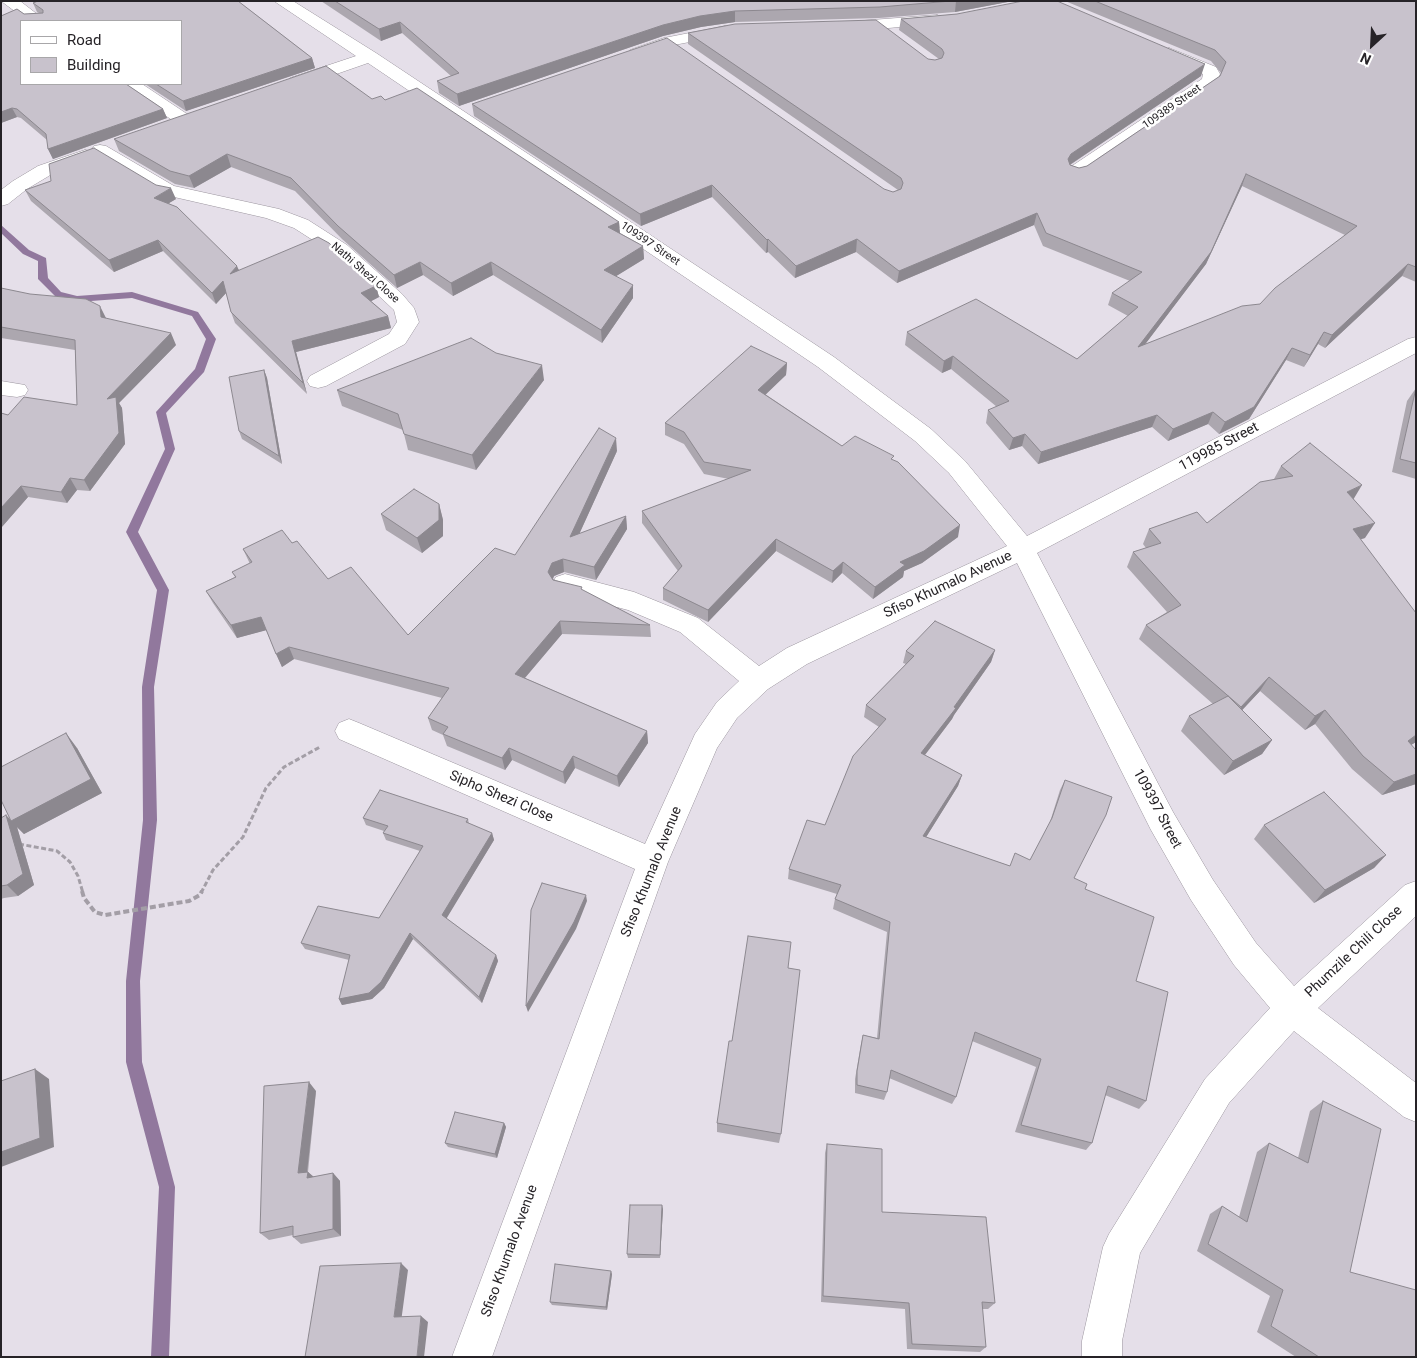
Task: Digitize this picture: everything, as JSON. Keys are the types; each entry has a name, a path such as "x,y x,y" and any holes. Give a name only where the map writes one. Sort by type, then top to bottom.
{"street":[{"path":"9,1 37,20"},
{"name":"109397 Street","path":"282,1 370,57 467,111 826,362 923,435 957,467 1023,550 1162,821 1202,890 1245,954 1293,1010 1416,1105"},
{"path":"832,27 955,19"},
{"path":"879,25 894,37"},
{"path":"624,57 670,41 701,34 744,29"},
{"path":"670,41 686,52"},
{"name":"109389 Street","path":"1076,172 1208,82 1212,74 1210,70 1152,45"},
{"path":"277,88 370,57"},
{"path":"132,85 184,120"},
{"path":"166,126 203,114"},
{"name":"Nathi Shezi Close","path":"1,200 20,185 45,170 110,146 142,176 168,190 272,214 301,224 340,249 395,298 404,308 408,322 397,339 318,381"},
{"name":"119985 Street","path":"1023,550 1416,344"},
{"name":"Sfiso Khumalo Avenue","path":"472,1357 653,862 705,742 728,710 758,681 797,656 1023,550"},
{"path":"565,584 634,602 689,625 758,681"},
{"name":"Sipho Shezi Close","path":"349,731 653,862"},
{"name":"Phumzile Chili Close","path":"1102,1357 1102,1341 1122,1247 1217,1091 1293,1010 1416,895"}],"path":[{"path":"10,842 57,852 70,862 78,876 84,898 95,912 105,915 189,901 200,895 213,870 243,837 266,788 284,767 349,731"}],"building":[{"path":"38,1 238,1 312,58 183,101 158,85 182,85 182,20 20,20 20,85 127,85 163,109 48,149 46,134 17,109 12,108 1,112 1,16 17,9 24,14 43,13 43,10 33,3"},
{"path":"335,1 951,1 880,7 735,11 700,16 663,25 457,94 437,81 459,73 400,22 379,29"},
{"path":"1023,1 1057,1 1205,64 1071,154 1068,159 1070,165 1079,168 1087,166 1220,76 1226,62 1215,50 1095,1 1416,1 1416,267 1408,264 1332,335 1324,332 1310,355 1292,348 1254,407 1225,422 1213,412 1173,429 1157,415 1041,452 1025,434 1013,438 988,410 1009,401 953,356 944,361 907,332 976,299 1077,359 1138,307 1112,293 1142,272 1046,233 1037,213 899,271 857,239 796,266 712,185 640,214 472,104 667,38 884,189 893,192 901,189 903,183 901,178 688,33 735,24 876,20 928,59 935,60 942,58 944,53 942,49 901,19 957,14","holes":["1246,174 1357,226 1275,288 1260,304 1242,306 1138,347 1211,252"]},
{"path":"326,66 372,99 381,96 385,100 417,88 619,222 608,227 643,246 604,270 633,285 601,330 491,262 451,283 420,262 394,275 338,226 291,178 227,154 189,176 170,171 114,139"},
{"path":"94,148 156,185 171,188 154,198 177,207 237,266 230,274 318,237 329,243 376,286 361,293 388,316 292,341 303,383 231,312 223,281 212,293 158,240 109,260 25,190 51,181 49,164"},
{"path":"1,288 30,294 86,299 100,306 101,317 171,333 107,399 116,397 119,433 84,480 70,478 61,492 21,486 1,508 1,413 8,415 24,397 77,405 75,340 1,327"},
{"path":"471,338 496,353 542,365 472,455 404,434 398,414 337,390"},
{"path":"751,346 787,363 758,390 842,446 855,436 894,456 891,459 898,462 960,525 924,551 900,562 905,565 875,587 843,562 833,571 776,539 708,610 663,588 682,566 642,511 751,470 704,462 684,432 665,423"},
{"path":"264,370 279,456 239,431 229,377"},
{"path":"1416,388 1416,463 1400,459"},
{"path":"599,428 616,438 570,537 626,516 594,567 563,559 552,563 548,572 553,580 582,587 581,589 650,625 560,621 515,674 647,731 617,776 573,756 563,772 509,748 502,758 443,734 448,727 428,718 449,688 289,647 276,654 261,617 231,625 206,591 236,577 232,572 252,562 243,549 282,530 292,543 297,541 328,579 351,567 408,635 495,548 515,555"},
{"path":"1310,443 1362,485 1347,492 1375,523 1353,529 1416,613 1416,735 1408,741 1416,750 1416,774 1394,782 1363,756 1325,710 1315,716 1269,677 1241,707 1146,625 1181,605 1133,552 1161,543 1149,529 1197,512 1207,523 1260,482 1293,476 1281,466"},
{"path":"414,489 439,504 439,520 417,538 381,514"},
{"path":"935,621 995,650 954,707 956,708 921,753 962,775 923,836 1010,866 1015,853 1030,860 1052,818 1065,780 1112,797 1106,815 1074,878 1087,884 1085,889 1154,917 1136,981 1168,992 1146,1101 1108,1086 1092,1143 1021,1125 1041,1059 975,1032 956,1097 891,1070 887,1092 857,1085 857,1071 863,1035 879,1039 890,922 835,899 841,885 789,869 807,820 825,825 853,756 886,719 866,705 914,656 906,651"},
{"path":"1228,696 1272,740 1233,761 1189,716"},
{"path":"66,733 91,779 11,821 1,800 1,767"},
{"path":"380,790 468,819 466,822 492,833 442,915 496,955 479,997 410,933 381,982 369,993 339,999 350,955 301,943 318,906 379,918 423,846 383,833 388,826 363,818"},
{"path":"1324,792 1386,855 1325,890 1264,825"},
{"path":"6,815 23,874 7,885 1,886 1,818"},
{"path":"542,883 586,895 574,922 526,1006 531,910"},
{"path":"748,936 791,942 788,968 800,970 781,1134 717,1123 729,1041 732,1041"},
{"path":"35,1069 40,1138 1,1152 1,1081"},
{"path":"309,1082 298,1173 308,1172 307,1178 333,1173 333,1229 293,1237 293,1226 260,1233 264,1086"},
{"path":"1323,1101 1381,1129 1350,1272 1416,1290 1416,1357 1319,1357 1271,1326 1283,1290 1208,1244 1222,1206 1247,1222 1269,1143 1308,1163"},
{"path":"455,1112 504,1123 495,1154 445,1143"},
{"path":"827,1144 882,1149 882,1212 986,1217 995,1303 982,1302 986,1347 912,1344 909,1303 823,1296"},
{"path":"630,1205 662,1205 660,1255 627,1254"},
{"path":"401,1263 394,1317 421,1316 417,1357 305,1357 320,1266"},
{"path":"555,1264 611,1271 606,1307 550,1302"}],"waterway":[{"path":"1,228 26,252 43,260 43,279 58,294 77,299 132,295 195,314 211,339 200,370 161,412 170,449 132,532 163,590 148,687 150,820 133,981 134,1062 167,1187 160,1357"}]}
